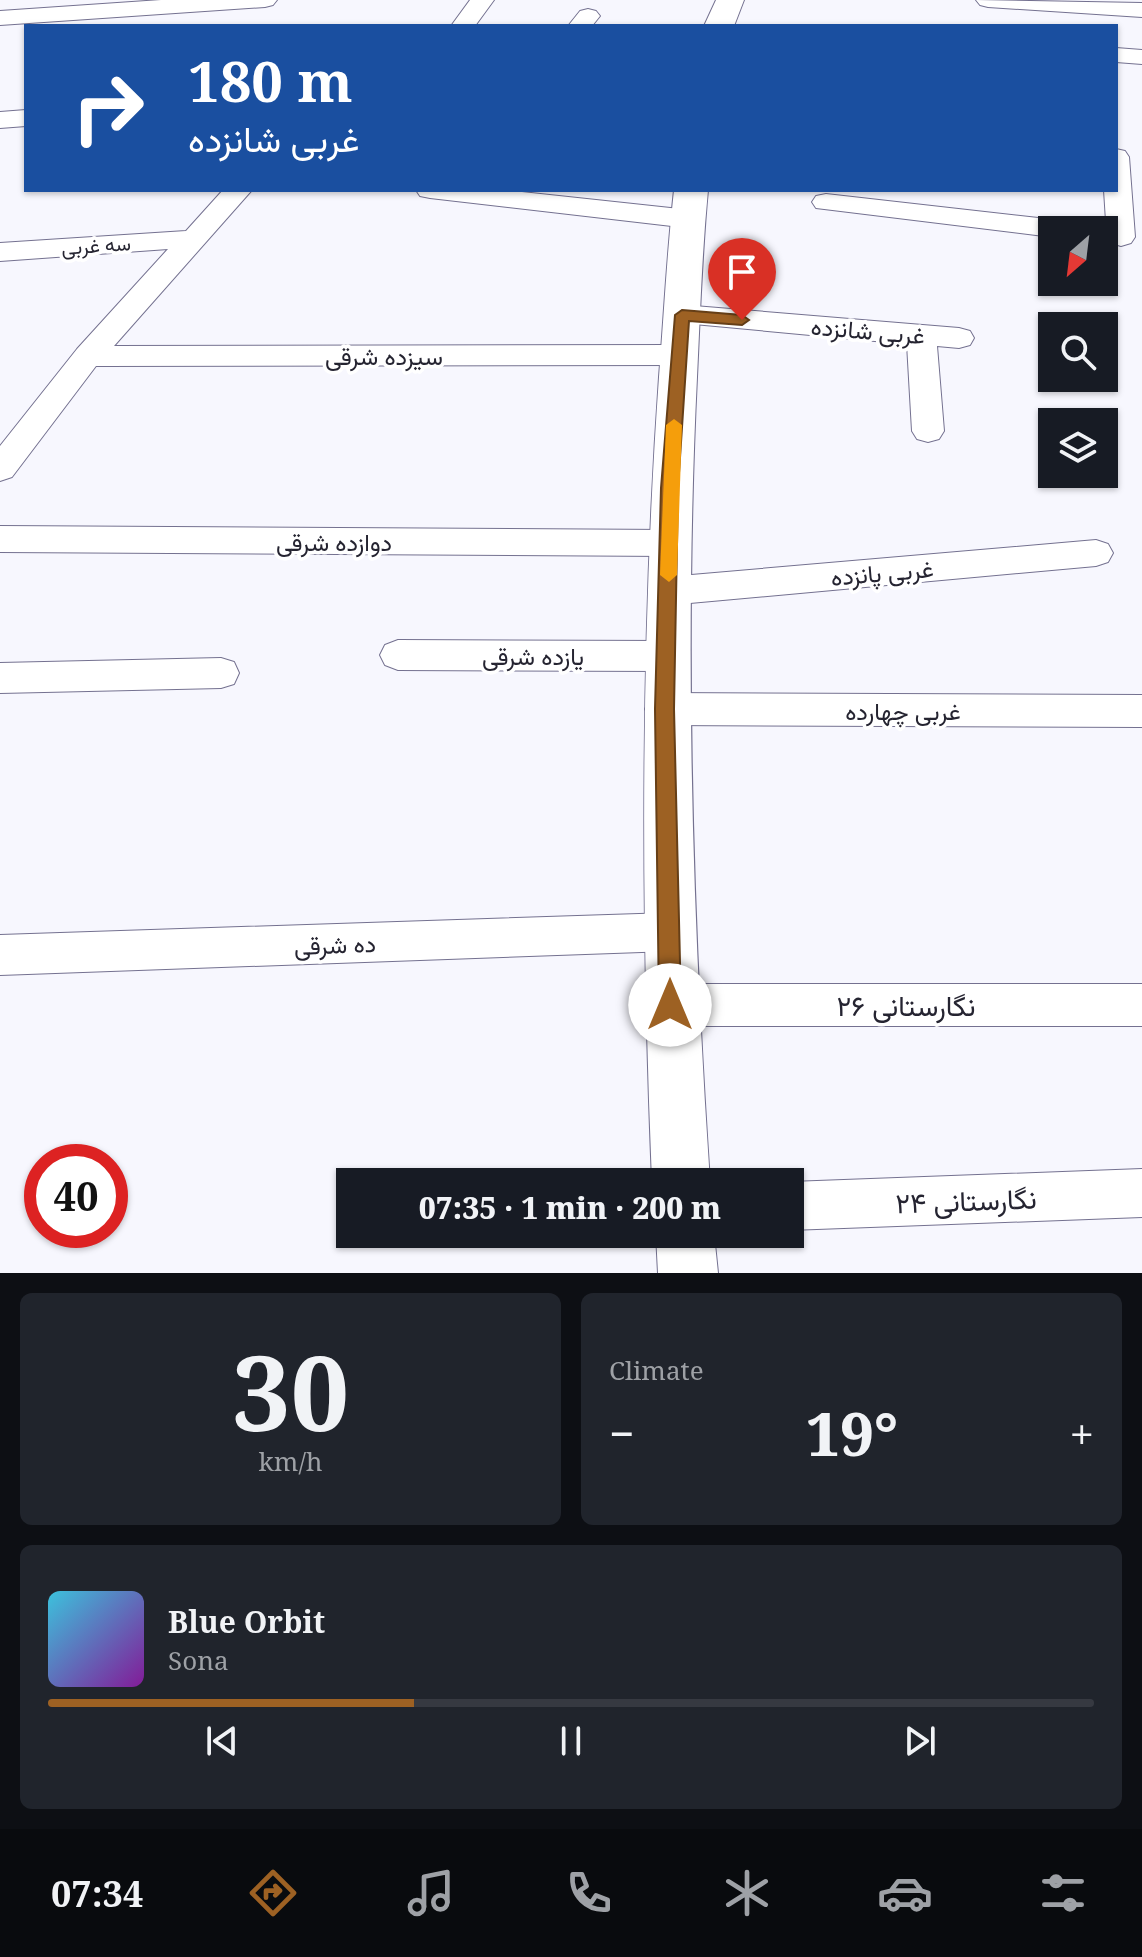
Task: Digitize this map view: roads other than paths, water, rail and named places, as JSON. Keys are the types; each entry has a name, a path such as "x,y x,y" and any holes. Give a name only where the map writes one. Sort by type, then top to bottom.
{"street":[{"path":"0,18 265,0"},
{"path":"464,24 482,0"},
{"path":"720,24 730,0"},
{"path":"988,0 1142,10"},
{"path":"249,1 249,24"},
{"path":"1118,55 1142,57"},
{"path":"0,120 24,118"},
{"path":"1118,184 1122,239"},
{"path":"0,469 14,434 236,192"},
{"path":"466,192 690,204 669,543 664,709 670,1005 680,1168"},
{"path":"826,202 1038,227"},
{"name":"سه غربی","path":"0,252 193,239"},
{"path":"921,334 928,431"},
{"name":"غربی شانزده","path":"681,335 921,334 959,338"},
{"name":"سیزده شرقی","path":"88,356 681,335"},
{"name":"دوازده شرقی","path":"0,539 669,543"},
{"name":"غربی پانزده","path":"668,591 1096,553"},
{"name":"یازده شرقی","path":"398,655 667,656"},
{"path":"0,678 221,673"},
{"name":"غربی چهارده","path":"664,709 1142,711"},
{"name":"ده شرقی","path":"0,955 670,932"},
{"name":"نگارستانی ۲۶","path":"670,1005 1142,1005"},
{"name":"نگارستانی ۲۴","path":"804,1205 1142,1193"},
{"path":"686,1248 688,1273"}]}
